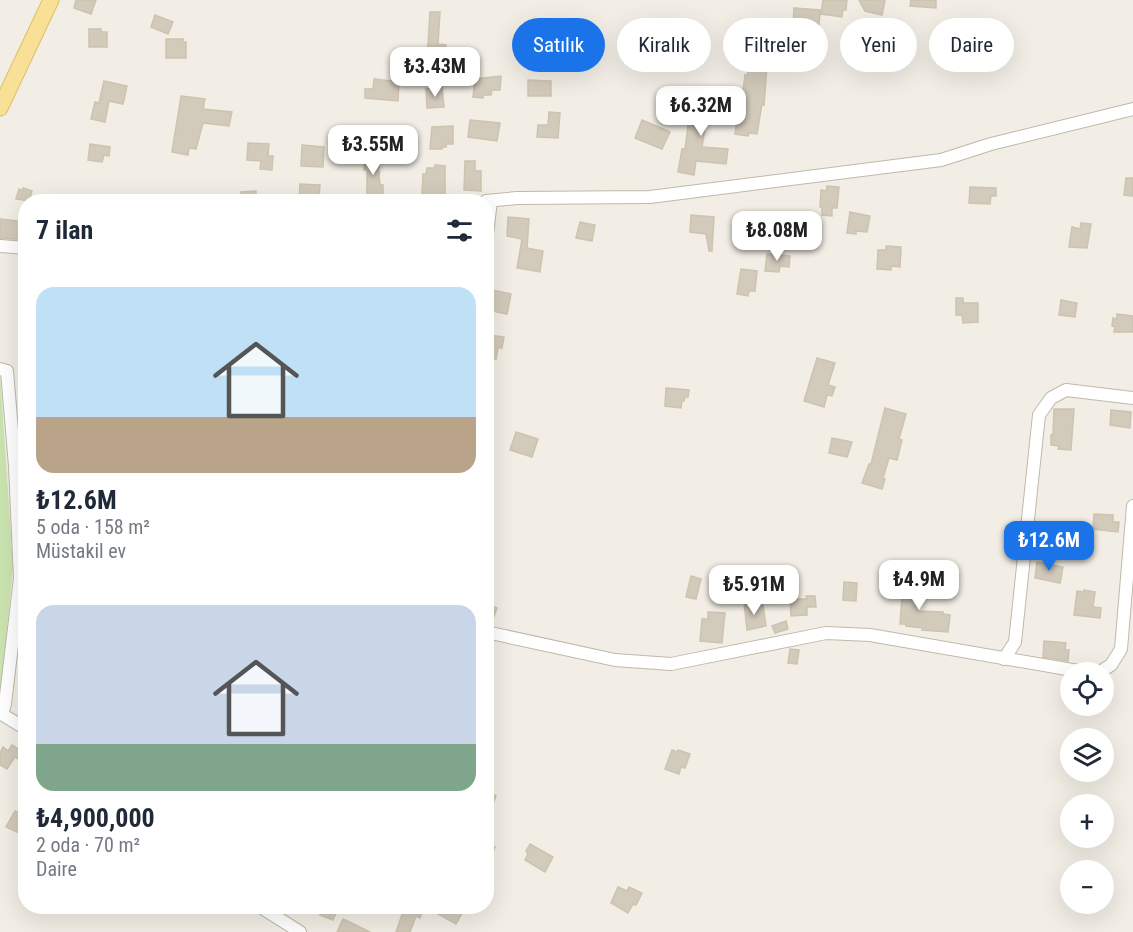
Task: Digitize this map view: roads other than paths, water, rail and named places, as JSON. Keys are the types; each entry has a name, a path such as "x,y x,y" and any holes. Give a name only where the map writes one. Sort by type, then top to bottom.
{"main road":[{"path":"0,108 51,0"}],"street":[{"path":"494,200 650,196 940,160 991,144 1133,109"},
{"path":"0,246 18,247"},
{"path":"0,369 7,371 18,451"},
{"path":"1004,659 1015,642 1039,415 1051,398 1066,390 1133,398"},
{"path":"1113,662 1121,649 1133,506"},
{"path":"18,613 5,704 1,714 18,724"},
{"path":"494,634 615,660 671,664 826,633 870,635 1060,668"},
{"path":"272,914 300,932"}]}
